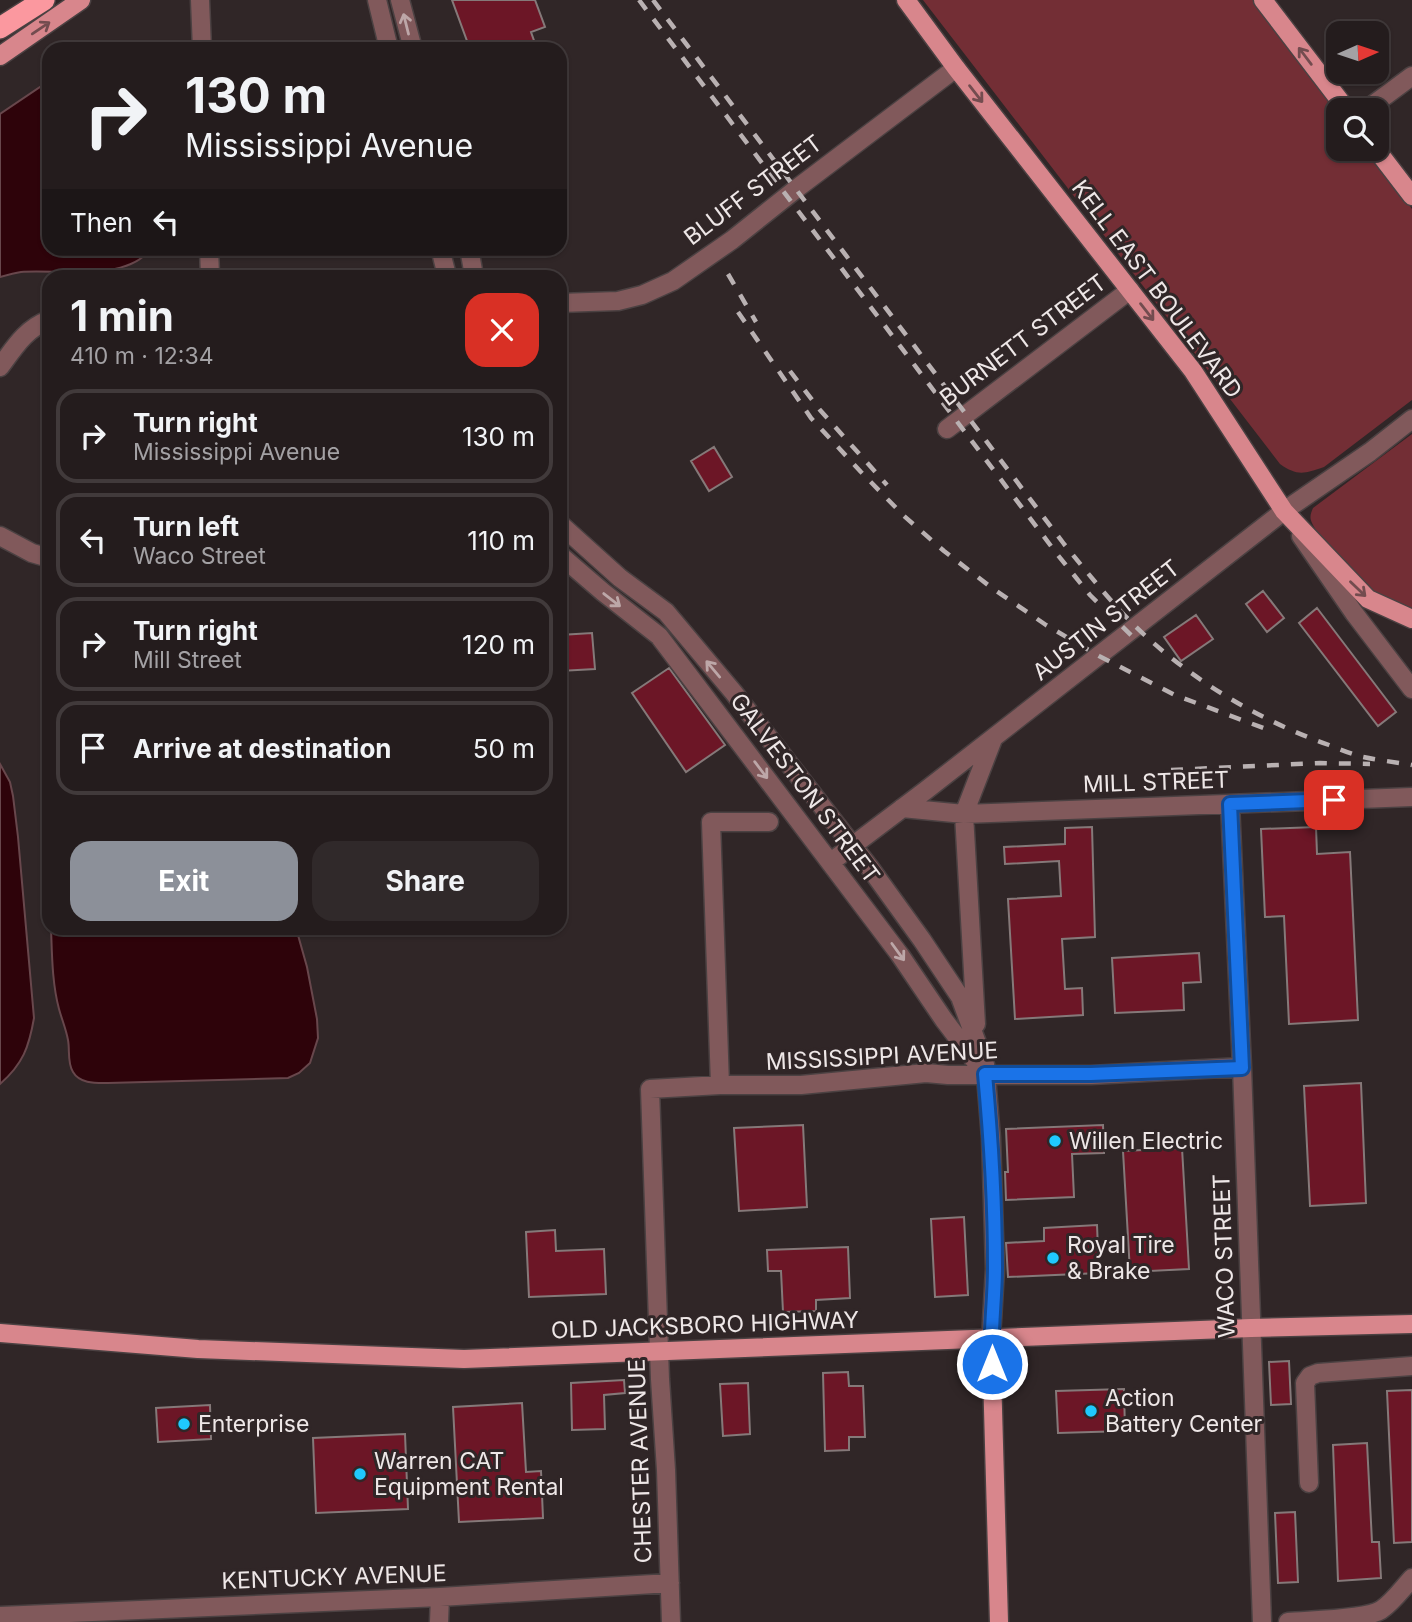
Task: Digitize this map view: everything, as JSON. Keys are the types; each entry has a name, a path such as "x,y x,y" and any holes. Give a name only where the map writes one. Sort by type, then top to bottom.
{"highway":[{"path":"0,28 44,0"}],"main road":[{"path":"0,56 81,0"},
{"name":"KELL EAST BOULEVARD","path":"906,0 1193,371 1284,511 1368,599 1412,619"},
{"path":"1268,2 1338,98"},
{"path":"1385,161 1412,196"},
{"name":"OLD JACKSBORO HIGHWAY","path":"0,1333 198,1349 464,1359 1412,1324"},
{"name":"GALVESTON STREET","path":"991,1338 999,1622"}],"street":[{"path":"200,0 202,42"},
{"path":"377,0 387,42"},
{"path":"400,0 410,42"},
{"name":"BLUFF STREET","path":"567,303 618,301 642,295 673,281 732,240 956,68"},
{"path":"1382,98 1412,76"},
{"name":"BURNETT STREET","path":"947,429 1130,290"},
{"path":"0,367 24,334 42,323"},
{"name":"AUSTIN STREET","path":"831,862 1284,511 1370,452 1412,419"},
{"path":"1284,511 1354,613 1412,690"},
{"name":"GALVESTON STREET","path":"567,530 620,578 666,612 734,693 852,845 960,997 985,1064 991,1138 995,1269 991,1338"},
{"path":"0,536 42,556"},
{"name":"GALVESTON STREET","path":"567,561 659,636 831,862 985,1074"},
{"name":"GALVESTON STREET","path":"978,1043 964,814 993,738"},
{"name":"MILL STREET","path":"902,808 964,814 1412,797"},
{"name":"WACO STREET","path":"1230,804 1262,1622"},
{"path":"720,1085 711,822 769,822"},
{"name":"MISSISSIPPI AVENUE","path":"650,1089 720,1085 801,1085 926,1073 1091,1074 1242,1068"},
{"name":"CHESTER AVENUE","path":"650,1089 671,1622"},
{"path":"1309,1483 1305,1383 1310,1376 1318,1373 1412,1366"},
{"path":"1288,1622 1378,1612 1389,1604 1412,1578"},
{"name":"KENTUCKY AVENUE","path":"0,1616 440,1597 670,1583"},
{"path":"439,1622 440,1597"}],"shaded area":[{"path":"923,0 1254,0 1329,98 1326,98 1326,161 1376,161 1412,209 1412,400 1324,467 1301,473 1291,471 1280,464"},
{"path":"42,86 42,256 143,256 140,259 109,270 42,270 0,277 0,114"},
{"path":"1412,434 1412,612 1364,586 1328,547 1310,517 1313,508"},
{"path":"0,764 10,782 13,796 34,1018 24,1054 0,1084"},
{"path":"51,935 298,935 307,967 318,1038 310,1063 288,1078 89,1082 76,1076 70,1065 68,1040 57,999"}],"building":[{"path":"452,0 535,0 545,27 531,32 535,42 467,42"},
{"path":"714,447 732,477 709,491 691,461"},
{"path":"1263,591 1284,618 1267,632 1246,604"},
{"path":"1317,608 1396,712 1378,726 1299,623"},
{"path":"1196,615 1213,639 1181,661 1164,637"},
{"path":"592,633 595,669 567,671 567,635"},
{"path":"669,668 725,745 686,772 632,693"},
{"path":"1092,827 1095,937 1062,939 1065,989 1082,988 1083,1015 1015,1019 1008,899 1061,896 1059,861 1005,864 1004,847 1065,844 1065,828"},
{"path":"1316,827 1317,854 1350,852 1358,1020 1289,1024 1284,916 1265,917 1261,829"},
{"path":"1199,953 1201,982 1183,983 1184,1010 1115,1013 1112,958"},
{"path":"1361,1083 1366,1203 1310,1206 1304,1086"},
{"path":"803,1125 807,1207 739,1211 734,1128"},
{"path":"1103,1125 1104,1153 1072,1154 1074,1197 1006,1200 1006,1129"},
{"path":"1182,1148 1189,1269 1130,1272 1123,1151"},
{"path":"964,1217 968,1295 935,1297 931,1219"},
{"name":"Royal Tire & Brake","path":"1097,1225 1099,1273 1008,1277 1006,1243 1044,1241 1044,1228"},
{"path":"555,1230 556,1251 604,1249 606,1294 529,1297 526,1232"},
{"path":"848,1247 850,1298 816,1300 816,1311 783,1312 781,1271 768,1271 767,1250"},
{"path":"1289,1361 1291,1404 1271,1405 1269,1362"},
{"path":"848,1372 849,1386 863,1386 865,1437 849,1437 849,1450 825,1451 823,1373"},
{"path":"624,1380 625,1393 604,1395 605,1429 572,1430 571,1383"},
{"path":"748,1383 750,1434 723,1436 720,1384"},
{"name":"Action Battery Center","path":"1124,1389 1125,1431 1058,1433 1056,1391"},
{"path":"1412,1390 1412,1542 1394,1543 1387,1391"},
{"path":"522,1403 526,1472 541,1471 543,1518 459,1522 453,1407"},
{"name":"Enterprise","path":"210,1405 211,1439 158,1442 156,1408"},
{"name":"Warren CAT Equipment Rental","path":"405,1434 408,1509 316,1513 313,1438"},
{"path":"1367,1443 1372,1542 1379,1542 1381,1578 1338,1581 1333,1445"},
{"path":"1295,1512 1298,1582 1278,1583 1275,1513"}],"railway":[{"path":"639,0 1057,554 1090,595 1136,640"},
{"path":"653,0 1064,544 1134,625 1177,663 1250,710 1302,735 1359,756 1412,765"},
{"path":"728,274 756,322"},
{"path":"738,312 811,418 904,516 944,551 1046,625 1099,656 1175,695 1274,732"},
{"path":"790,371 820,410 887,485"},
{"path":"1171,770 1320,763 1370,764"}],"place":[{"name":"Willen Electric","path":"1055,1141"},
{"name":"Royal Tire & Brake","path":"1053,1258"},
{"name":"Action Battery Center","path":"1091,1411"},
{"name":"Enterprise","path":"184,1424"},
{"name":"Warren CAT Equipment Rental","path":"360,1474"}],"route":[{"path":"992,1364 995,1269 991,1138 985,1074 1091,1074 1242,1068 1230,804 1334,800"}]}
